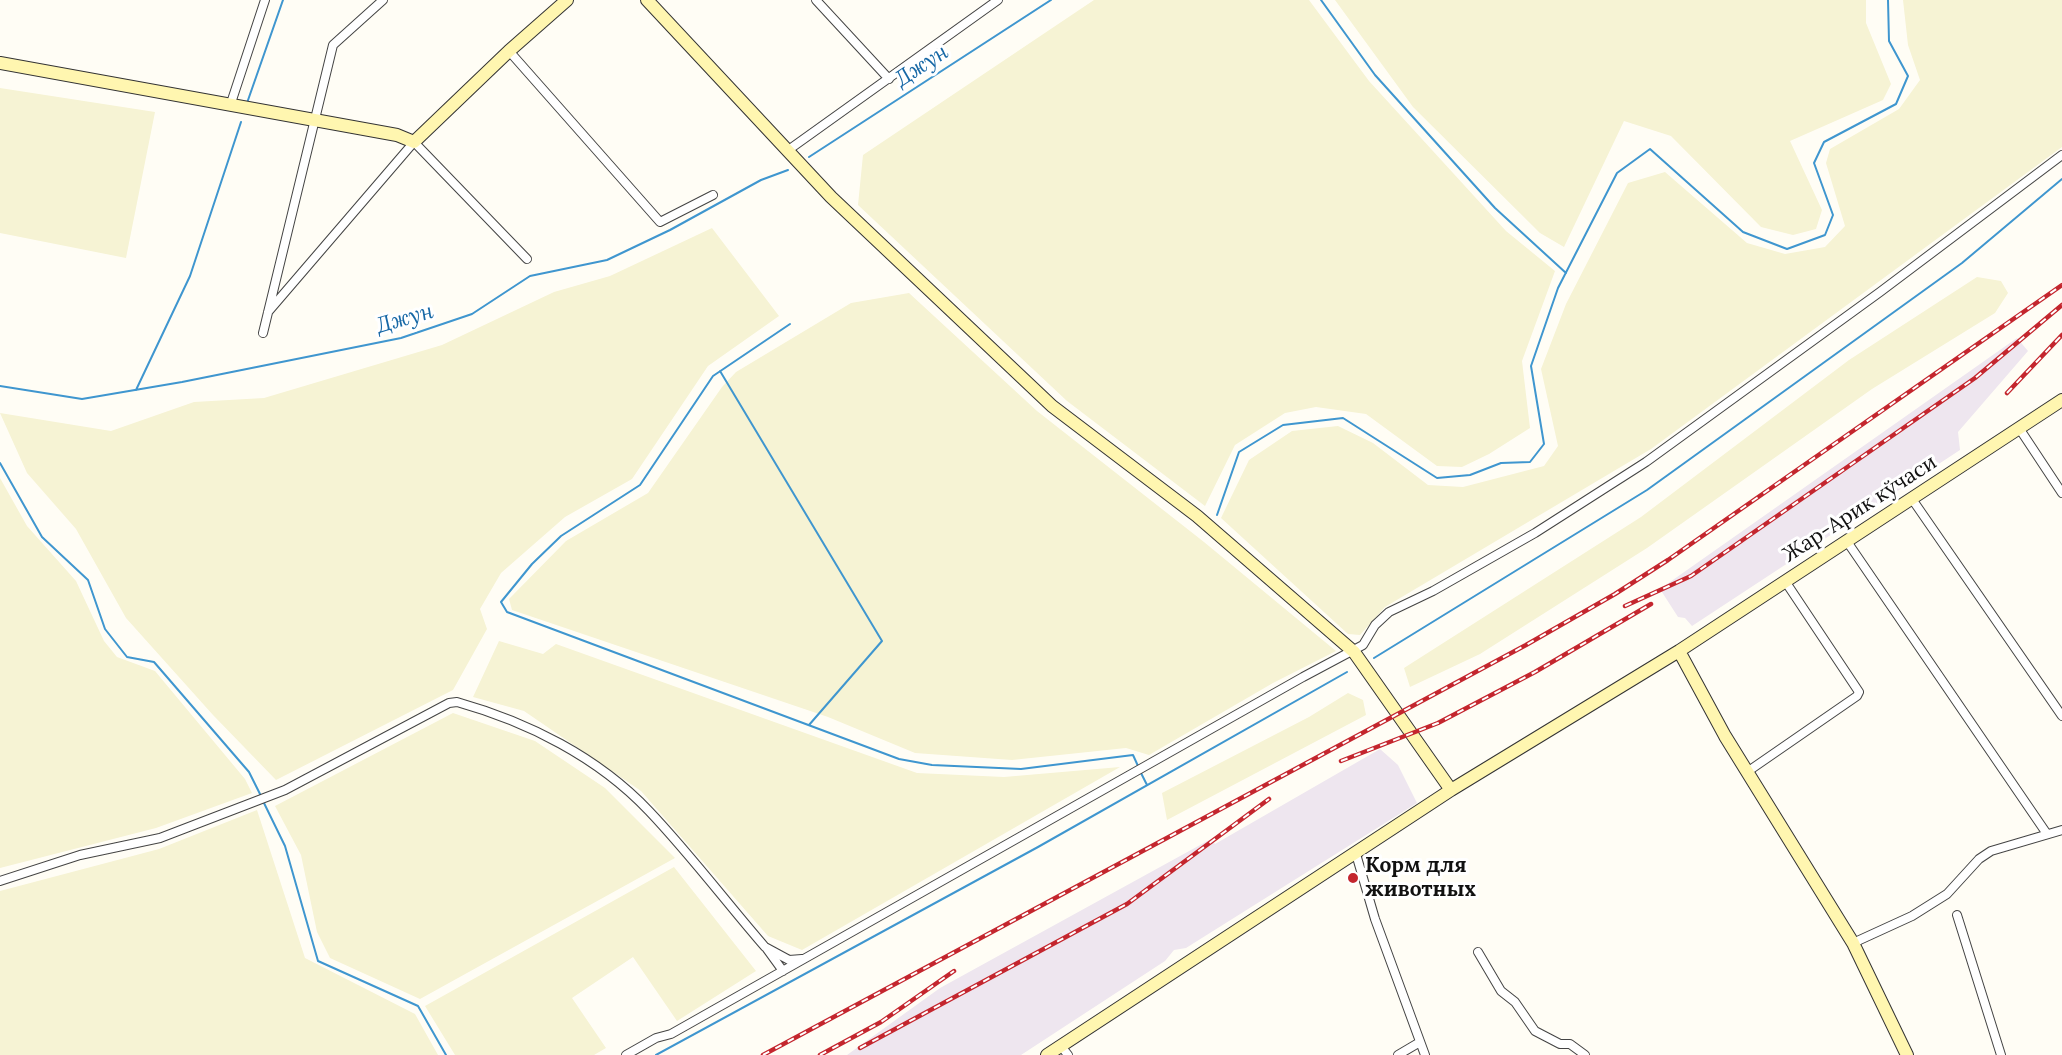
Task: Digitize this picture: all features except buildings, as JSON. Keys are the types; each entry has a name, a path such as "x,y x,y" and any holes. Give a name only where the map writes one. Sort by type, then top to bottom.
{"main road":[{"path":"0,63 397,135 414,142 509,51 567,0"},
{"path":"647,0 831,197 1052,406 1197,516 1354,652 1451,790"},
{"name":"Жар-Арик кўчаси","path":"1047,1055 1064,1050 1451,790 1679,651 2062,400"},
{"path":"1679,651 1747,772 1853,943 1906,1055"}],"street":[{"path":"230,106 264,0"},
{"path":"263,333 333,45 383,0"},
{"path":"816,0 889,79"},
{"path":"787,151 889,79 992,1"},
{"path":"509,51 660,222 713,195"},
{"path":"268,312 414,142 527,259"},
{"path":"626,1055 656,1038 671,1034 1303,677 1354,652 1363,645 1375,625 1389,612 1433,591 1535,533 1646,462 1880,292 2062,155"},
{"path":"2019,428 2062,493"},
{"path":"1912,499 2062,716"},
{"path":"1846,540 2047,834"},
{"path":"1747,772 1857,696 1858,692 1785,581"},
{"path":"0,881 80,855 160,838 285,790 449,703 457,702 540,731 592,764 648,809 783,971"},
{"path":"1853,943 1912,916 1947,894 1979,859 1991,850 2062,830"},
{"path":"1356,854 1375,918 1425,1055"},
{"path":"1956,915 2001,1055"},
{"path":"765,947 789,960 804,959"},
{"path":"1478,952 1501,991 1515,1002 1535,1031 1560,1044 1570,1044 1585,1055"},
{"path":"1398,1055 1420,1042"}],"shaded area":[{"path":"1094,0 1309,0 1369,81 1506,231 1555,271 1522,361 1530,428 1489,454 1462,467 1437,466 1366,414 1316,407 1285,413 1235,445 1205,506 1067,401 858,205 863,155"},
{"path":"1335,0 1866,0 1866,23 1891,84 1883,100 1790,141 1822,210 1816,229 1793,235 1761,227 1671,136 1624,121 1564,247 1540,233 1413,107"},
{"path":"1903,0 2062,0 2062,147 1651,449 1385,607 1360,635 1348,634 1221,518 1249,460 1292,431 1338,426 1373,443 1428,485 1463,487 1544,466 1558,446 1541,369 1566,304 1628,183 1665,172 1747,243 1785,254 1825,247 1845,226 1826,163 1830,149 1899,109 1920,80 1908,45"},
{"path":"0,88 155,112 126,258 0,233"},
{"path":"712,228 779,316 708,366 632,479 565,517 501,573 480,609 487,629 453,690 276,780 213,715 126,618 76,529 27,473 0,413 111,431 194,402 264,398 442,345 554,292 610,276"},
{"path":"1977,277 2001,281 2008,293 1995,313 1872,389 1647,548 1480,654 1410,687 1404,668 1641,517 1849,360"},
{"path":"909,293 1037,411 1204,542 1336,651 1273,683 1149,755 1126,748 1012,760 915,753 828,717 512,610 509,599 566,541 648,493 722,387 736,372 851,303"},
{"path":"2017,338 2028,351 1958,432 1960,450 1692,626 1685,618 1678,617 1660,589"},
{"path":"0,478 27,526 76,581 104,641 117,657 155,671 245,779 252,793 156,828 0,868"},
{"path":"499,641 543,654 556,644 917,773 1004,777 1120,767 802,950 768,936 641,791 524,711 473,697"},
{"path":"1348,693 1363,700 1366,715 1167,820 1162,793 1309,717"},
{"path":"453,713 535,741 605,788 675,858 420,999 330,958 317,932 301,855 275,806"},
{"path":"1380,749 1398,765 1417,803 1186,948 1174,950 1165,961 1021,1055 847,1055 940,988 1211,839 1215,844"},
{"path":"257,810 305,958 415,1014 438,1055 0,1055 0,891 159,849"},
{"path":"674,867 756,971 677,1021 633,957 572,998 606,1048 594,1055 455,1055 425,1006"}],"waterway":[{"path":"247,103 283,0"},
{"name":"Джун","path":"809,157 1051,0"},
{"path":"1321,0 1375,75 1495,208 1566,273"},
{"path":"1217,515 1239,452 1283,425 1343,418 1437,478 1470,475 1501,463 1530,462 1544,444 1531,366 1558,288 1617,173 1650,149 1743,232 1787,249 1825,235 1833,215 1814,163 1824,142 1896,104 1908,76 1889,41 1888,0"},
{"path":"136,390 190,276 241,122"},
{"name":"Джун","path":"0,386 82,399 182,382 401,338 472,314 530,276 607,260 670,230 761,180 788,170"},
{"path":"1374,658 1647,490 1962,263 2062,179"},
{"path":"790,324 713,376 640,485 561,536 532,564 501,602 507,612 899,759 932,765 1021,769 1133,755 1138,766"},
{"path":"720,371 882,641 809,725"},
{"path":"0,463 42,537 88,580 105,629 127,657 154,662 249,772 261,796"},
{"path":"656,1055 1038,847 1347,672"},
{"path":"1140,771 1147,785"},
{"path":"263,801 285,846 318,961 418,1006 446,1055"}],"railway":[{"path":"763,1055 1526,645 1615,594 1668,560 2062,285"},
{"path":"1625,606 1691,576 1975,378 2062,305"},
{"path":"2007,393 2062,335"},
{"path":"1341,761 1438,723 1535,672 1651,604"},
{"path":"860,1048 1127,904 1269,799"},
{"path":"820,1055 881,1022 954,971"}],"place":[{"name":"Корм для животных","path":"1353,878"}]}
